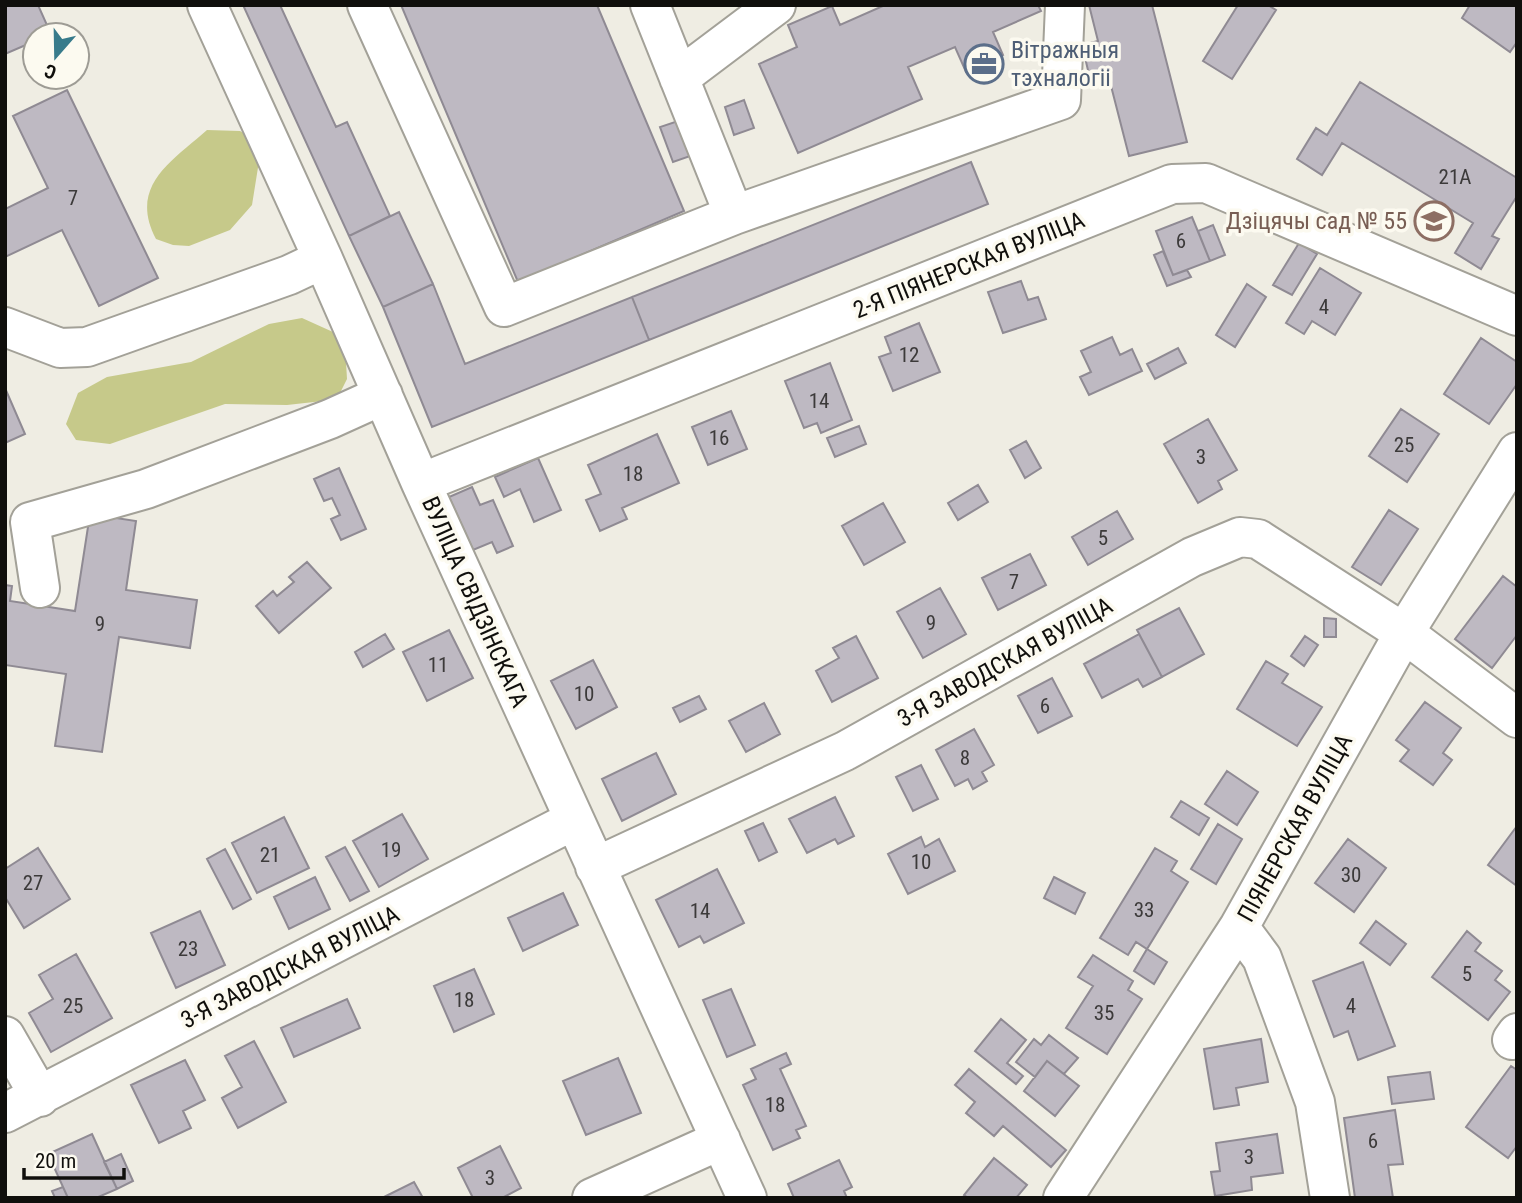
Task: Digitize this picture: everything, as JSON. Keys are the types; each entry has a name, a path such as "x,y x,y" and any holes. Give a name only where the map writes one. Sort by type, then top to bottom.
{"street":[{"name":"ВУЛІЦА СВІДЗІНСКАГА","path":"207,5 421,483 747,1198"},
{"path":"367,5 505,307 734,215 1061,100 1065,5"},
{"path":"650,5 734,215"},
{"path":"679,78 776,5"},
{"name":"2-Я ПІЯНЕРСКАЯ ВУЛІЦА","path":"421,483 1172,184 1206,183 1517,316"},
{"path":"5,327 60,348 87,347 289,275 323,259"},
{"path":"40,588 30,522 146,488 330,419 383,395"},
{"name":"ПІЯНЕРСКАЯ ВУЛІЦА","path":"1063,1198 1239,927 1404,634 1517,452"},
{"name":"3-Я ЗАВОДСКАЯ ВУЛІЦА","path":"595,867 845,751 1192,557 1240,537 1258,539 1404,634 1517,718"},
{"name":"3-Я ЗАВОДСКАЯ ВУЛІЦА","path":"5,1113 574,820"},
{"path":"1239,927 1262,958 1315,1102 1330,1198"},
{"path":"5,1035 40,1097"},
{"path":"592,1198 720,1139"}],"green space":[{"path":"207,130 240,131 255,139 260,155 252,205 230,230 189,246 173,245 156,239 147,204 151,189 168,164"},
{"path":"302,318 333,332 346,362 347,379 339,395 323,401 287,405 225,404 110,444 76,440 66,424 78,393 107,377 191,362 269,324"}],"building":[{"path":"5,5 38,5 45,21 21,21 21,47 5,54"},
{"path":"243,5 280,5 336,127 347,122 390,216 349,236"},
{"path":"401,5 597,5 684,211 518,282"},
{"path":"885,5 1038,5 1041,11 993,32 1003,55 966,72 955,47 908,67 922,99 798,153 759,64 797,47 788,25 832,6 840,25"},
{"path":"1089,5 1152,5 1187,142 1129,156 1110,82 1092,87 1082,45 1098,41"},
{"path":"1238,5 1268,5 1276,10 1232,79 1203,61"},
{"path":"1470,5 1517,5 1517,42 1510,52 1462,18"},
{"path":"1360,82 1517,178 1517,196 1492,236 1499,239 1481,269 1455,253 1473,223 1342,143 1322,175 1297,159 1316,128 1327,135"},
{"path":"67,91 158,278 99,306 62,230 5,257 5,209 48,188 13,116"},
{"path":"744,100 754,128 734,135 725,107"},
{"path":"687,118 699,153 673,162 660,127"},
{"path":"971,162 988,204 649,340 632,297"},
{"path":"399,212 433,284 383,307 349,236"},
{"path":"1192,217 1210,261 1173,275 1156,231"},
{"path":"1213,225 1225,255 1210,261 1198,231"},
{"path":"1299,243 1317,254 1292,295 1273,285"},
{"path":"1163,251 1173,275 1187,270 1191,277 1167,286 1154,255"},
{"path":"1320,268 1361,293 1335,335 1312,321 1304,334 1286,323"},
{"path":"1021,281 1028,300 1038,297 1046,319 1003,333 988,292"},
{"path":"433,284 465,364 632,297 649,340 432,427 383,307"},
{"path":"1247,284 1266,297 1235,347 1216,335"},
{"path":"919,323 940,372 893,391 879,357 891,353 885,337"},
{"path":"1112,337 1120,355 1132,349 1142,371 1089,395 1080,377 1091,372 1081,351"},
{"path":"1481,338 1517,362 1517,384 1489,424 1444,394"},
{"path":"1178,348 1186,363 1155,379 1147,364"},
{"path":"830,363 852,420 821,433 817,423 804,428 785,381"},
{"path":"5,388 25,434 5,443"},
{"path":"1401,409 1439,434 1407,482 1369,456"},
{"path":"731,411 747,449 708,465 692,427"},
{"path":"1208,419 1237,470 1218,481 1222,489 1198,503 1164,444"},
{"path":"859,426 866,444 835,457 827,438"},
{"path":"657,434 679,483 622,508 627,519 600,531 586,500 601,494 588,465"},
{"path":"1026,441 1041,468 1025,478 1010,450"},
{"path":"538,458 561,510 534,522 520,489 504,497 495,477"},
{"path":"339,468 366,529 341,540 331,519 340,515 332,498 324,501 314,479"},
{"path":"978,485 988,502 958,520 948,503"},
{"path":"472,487 480,505 493,500 513,546 497,553 492,542 473,550 449,497"},
{"path":"883,503 905,542 864,565 842,526"},
{"path":"1389,510 1418,529 1381,585 1352,567"},
{"path":"1117,511 1133,539 1088,565 1072,537"},
{"path":"90,514 136,521 126,590 197,600 190,648 119,637 102,752 55,746 66,674 5,665 5,585 12,586 10,601 75,611"},
{"path":"1030,554 1046,585 998,610 982,578"},
{"path":"307,562 331,588 279,633 256,606 273,591 277,596 294,582 289,577"},
{"path":"1503,576 1517,587 1517,635 1492,668 1455,639"},
{"path":"940,588 966,634 923,658 897,612"},
{"path":"1179,608 1204,654 1162,677 1137,630"},
{"path":"1324,618 1336,619 1336,637 1324,637"},
{"path":"449,630 473,678 427,701 403,652"},
{"path":"385,634 394,649 363,667 355,652"},
{"path":"1139,634 1162,677 1143,687 1138,679 1102,698 1084,664"},
{"path":"856,636 878,678 832,702 816,671 839,658 833,648"},
{"path":"1305,636 1318,645 1304,666 1291,656"},
{"path":"593,660 617,707 576,729 551,681"},
{"path":"1266,661 1288,674 1282,683 1322,707 1297,746 1237,709"},
{"path":"1052,678 1072,716 1038,733 1018,696"},
{"path":"699,696 706,709 680,722 673,708"},
{"path":"1425,702 1461,728 1443,753 1452,760 1433,785 1400,761 1409,750 1396,740"},
{"path":"764,703 780,734 746,752 729,721"},
{"path":"974,729 994,765 982,772 987,781 973,789 968,779 955,786 936,750"},
{"path":"656,753 676,794 622,821 602,779"},
{"path":"921,765 938,799 913,811 896,777"},
{"path":"1227,771 1258,792 1237,825 1205,804"},
{"path":"835,797 854,836 838,844 835,839 807,853 789,819"},
{"path":"1181,801 1209,818 1199,835 1171,817"},
{"path":"402,814 428,859 379,887 353,841"},
{"path":"284,817 309,868 257,893 232,843"},
{"path":"763,823 777,852 759,861 745,831"},
{"path":"1218,824 1242,839 1216,884 1191,869"},
{"path":"1517,826 1517,886 1488,865"},
{"path":"921,837 925,847 939,839 955,871 908,894 888,854"},
{"path":"1348,839 1386,868 1354,912 1315,883"},
{"path":"345,847 369,891 350,901 326,857"},
{"path":"38,848 70,899 24,928 5,897 5,869"},
{"path":"1155,848 1177,861 1171,871 1188,882 1147,949 1136,942 1128,955 1100,938"},
{"path":"225,849 251,899 233,909 207,859"},
{"path":"717,869 744,923 704,943 700,936 679,947 656,900"},
{"path":"315,877 330,909 289,929 274,897"},
{"path":"1054,877 1085,893 1075,914 1044,898"},
{"path":"563,893 578,925 523,951 508,918"},
{"path":"200,911 225,965 176,988 151,933"},
{"path":"1376,921 1406,944 1390,965 1360,943"},
{"path":"1467,931 1481,943 1475,951 1502,971 1495,980 1510,992 1488,1020 1432,977"},
{"path":"1147,949 1167,962 1154,984 1134,971"},
{"path":"76,954 112,1018 51,1052 29,1013 53,999 39,975"},
{"path":"1093,955 1133,981 1128,990 1142,999 1107,1054 1066,1028 1093,986 1078,977"},
{"path":"1363,962 1395,1046 1358,1060 1348,1031 1334,1037 1313,981"},
{"path":"474,969 494,1014 454,1032 434,986"},
{"path":"731,989 755,1045 727,1057 703,1000"},
{"path":"347,999 360,1028 294,1057 281,1028"},
{"path":"1001,1019 1026,1040 1007,1063 1023,1076 1016,1084 975,1051"},
{"path":"1049,1035 1078,1058 1064,1074 1047,1061 1035,1077 1016,1062 1034,1039 1041,1045"},
{"path":"1261,1039 1268,1082 1236,1088 1239,1105 1214,1109 1204,1049"},
{"path":"254,1041 286,1102 238,1128 222,1098 242,1087 225,1056"},
{"path":"786,1053 791,1064 780,1069 806,1126 796,1130 800,1138 773,1150 743,1085 756,1079 751,1069"},
{"path":"618,1058 641,1113 586,1135 563,1081"},
{"path":"185,1060 205,1100 183,1111 191,1128 159,1143 131,1085"},
{"path":"1047,1061 1079,1086 1055,1116 1024,1091"},
{"path":"1511,1066 1517,1070 1517,1146 1508,1158 1466,1127"},
{"path":"969,1069 1066,1150 1051,1167 1003,1126 994,1136 966,1113 975,1102 955,1085"},
{"path":"1430,1072 1434,1099 1392,1104 1388,1077"},
{"path":"1395,1110 1403,1164 1388,1165 1393,1198 1355,1198 1344,1118"},
{"path":"92,1134 117,1189 96,1198 68,1198 48,1154"},
{"path":"1277,1134 1283,1173 1251,1177 1252,1190 1215,1196 1211,1172 1220,1171 1216,1143"},
{"path":"500,1146 521,1188 502,1198 473,1198 458,1168"},
{"path":"121,1154 133,1181 117,1189 104,1162"},
{"path":"994,1158 1027,1185 1016,1198 968,1198 964,1195"},
{"path":"839,1160 852,1187 844,1191 847,1198 794,1198 788,1184"},
{"path":"414,1182 423,1198 382,1198"},
{"path":"63,1187 68,1198 55,1198 52,1191"}],"place":[{"name":"Вітражныя тэхналогіі","path":"984,64"},
{"name":"Дзіцячы сад № 55","path":"1434,221"}]}
